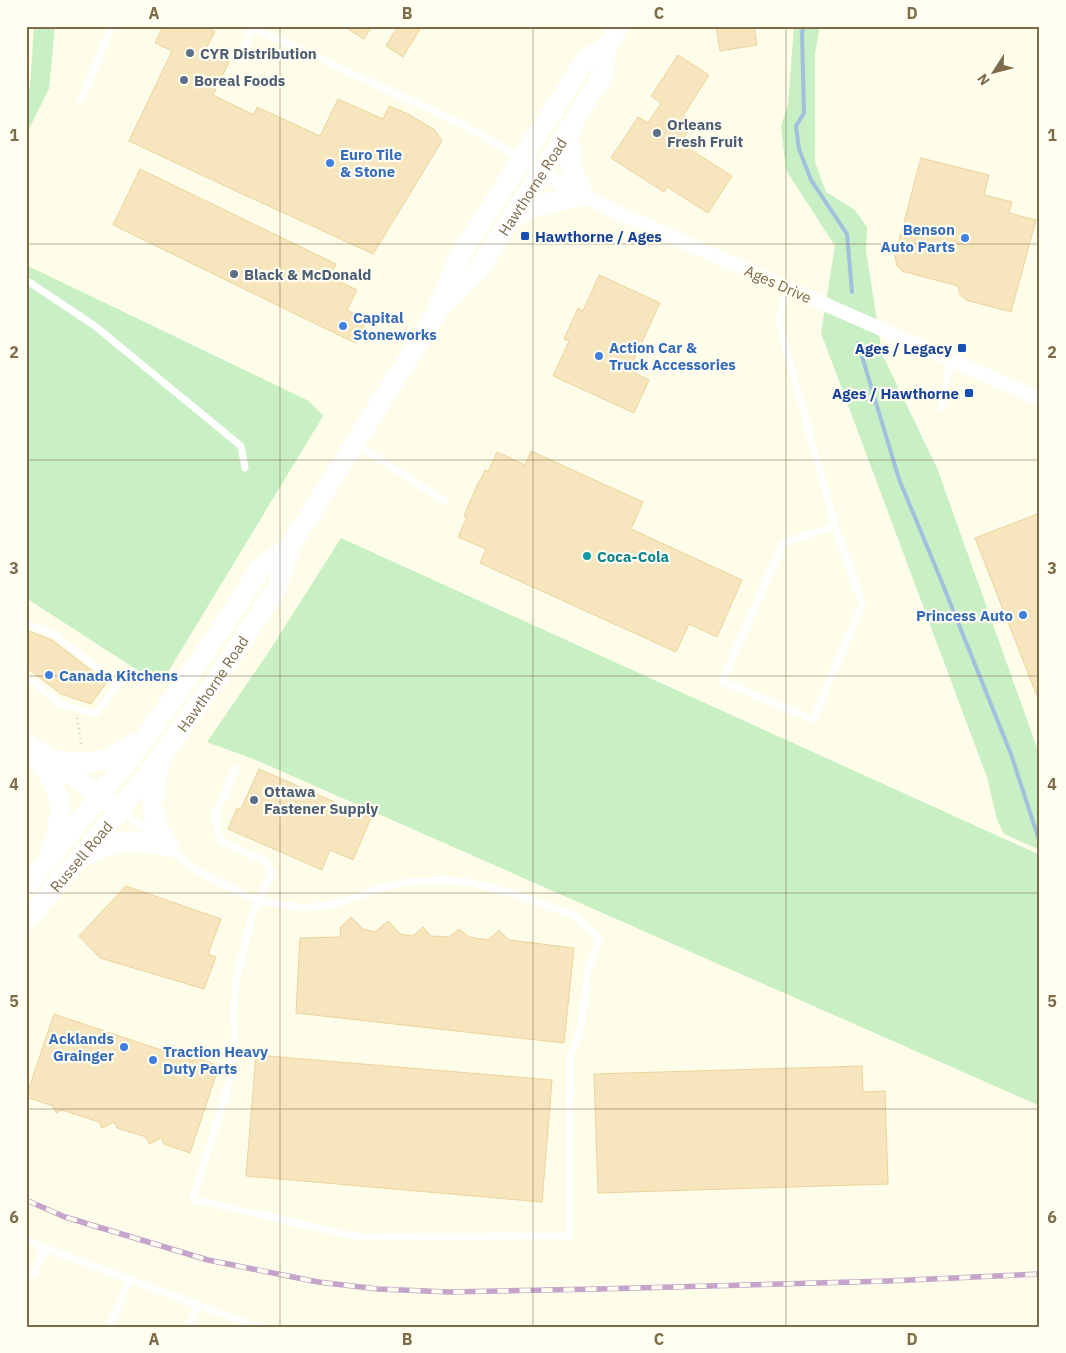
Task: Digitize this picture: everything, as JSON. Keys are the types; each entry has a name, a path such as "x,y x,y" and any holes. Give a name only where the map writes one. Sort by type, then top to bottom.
{"main road":[{"name":"Hawthorne Road","path":"120,810 212,686 278,586 290,546 435,316 459,257 584,62 607,45 619,26"},
{"name":"Hawthorne Road","path":"435,316 478,270 542,172 602,76 607,45"},
{"path":"512,218 531,208 547,203 584,196 571,167 568,131"},
{"name":"Hawthorne Road","path":"99,796 147,736 236,607 258,570 290,546"},
{"path":"50,760 84,762 100,760 119,753 147,736"},
{"path":"27,743 54,785 60,803 59,827 48,862"},
{"name":"Russell Road","path":"26,921 120,810 27,743"},
{"path":"159,759 152,806 156,825 169,847"},
{"name":"Russell Road","path":"26,886 48,862 99,796"},
{"path":"79,860 101,848 123,841 145,841 169,847"}],"street":[{"name":"Ages Drive","path":"522,158 542,172 614,211 1040,399"}],"lane":[{"path":"80,100 112,26"},
{"path":"239,62 251,27 464,124 522,158"},
{"path":"26,280 95,326 241,446 245,468"},
{"path":"788,288 778,320 835,526 862,604 813,720 722,681 783,543 835,526"},
{"path":"941,408 951,360"},
{"path":"355,444 446,502"},
{"path":"26,623 55,635 118,684 96,714 60,704 26,677"},
{"path":"120,810 206,876 258,902 304,908 336,904 374,890 407,882 445,880 474,883 523,897 573,915 600,938 588,968 582,1022 570,1059 569,1236 358,1236 193,1199 230,1076 235,1030 233,1017 236,982 251,920 258,902 272,873 265,861 224,843 218,834 215,814 236,768"},
{"path":"26,1239 130,1280 260,1327"},
{"path":"33,1274 45,1248"},
{"path":"109,1327 130,1280"},
{"path":"188,1327 198,1305"}],"path":[{"path":"76,708 83,754"}],"green space":[{"path":"34,26 55,26 49,89 26,135 26,93 30,87"},
{"path":"794,26 820,26 815,53 815,162 826,192 855,210 867,227 866,250 882,354 937,468 1040,756 1040,850 1004,834 997,820 987,777 821,333 835,246 786,170 781,126 788,105"},
{"path":"26,265 309,401 323,416 165,677 154,683 151,679 26,598"},
{"path":"341,538 1040,855 1040,1106 256,760 207,742 266,656"}],"building":[{"name":"Euro Tile & Stone","path":"163,26 204,26 215,31 206,49 230,60 213,95 254,115 257,107 320,136 338,99 383,119 389,106 408,114 435,130 442,141 373,254 129,141 172,51 155,43"},
{"path":"343,26 372,26 364,39"},
{"path":"398,26 422,26 403,57 386,46"},
{"path":"716,26 754,26 757,45 720,51"},
{"name":"Orleans Fresh Fruit","path":"678,55 709,75 683,116 694,123 680,143 732,176 708,213 667,187 664,192 611,158 638,117 648,123 661,103 651,96"},
{"name":"Benson Auto Parts","path":"921,158 989,175 984,195 1012,202 1009,213 1036,220 1011,312 966,300 960,295 958,286 902,271 897,266 895,256"},
{"path":"140,169 336,264 330,277 357,290 347,310 367,320 355,343 113,225"},
{"name":"Action Car & Truck Accessories","path":"599,275 660,303 629,370 649,380 634,413 553,376 569,341 564,339 578,308 583,311"},
{"name":"Coca-Cola","path":"531,451 643,502 631,529 742,580 717,637 689,624 676,652 480,563 486,549 458,537 467,517 464,516 479,481 485,470 488,472 497,452 525,465"},
{"name":"Princess Auto","path":"1040,513 1040,701 1039,701 975,538"},
{"path":"26,630 52,640 107,682 91,704 61,694 26,667"},
{"path":"259,769 371,818 353,860 330,850 322,870 228,829 237,808 241,809"},
{"path":"126,886 221,919 208,954 216,957 204,989 100,958 79,936"},
{"path":"351,917 363,929 375,932 388,921 400,934 413,936 423,927 431,936 449,937 459,929 469,937 488,940 499,930 509,940 574,948 564,1043 296,1013 300,938 340,937 341,927"},
{"path":"54,1014 194,1061 195,1057 219,1066 190,1153 164,1144 161,1138 149,1144 146,1137 117,1128 114,1122 102,1128 99,1122 62,1110 56,1113 53,1106 26,1097"},
{"path":"256,1055 552,1080 542,1202 246,1176"},
{"path":"862,1066 863,1092 885,1091 888,1184 598,1193 594,1074"}],"waterway":[{"path":"803,26 804,113 796,126 799,149 811,180 847,234 852,292"},
{"path":"858,343 899,479 1011,754 1040,843"}],"railway":[{"path":"26,1200 65,1217 208,1260 318,1282 378,1289 449,1292 599,1289 889,1281 1040,1274"}],"place":[{"name":"CYR Distribution","path":"190,53"},
{"name":"Boreal Foods","path":"184,80"},
{"name":"Orleans Fresh Fruit","path":"657,133"},
{"name":"Euro Tile & Stone","path":"330,163"},
{"name":"Hawthorne / Ages","path":"525,236"},
{"name":"Benson Auto Parts","path":"965,238"},
{"name":"Black & McDonald","path":"234,274"},
{"name":"Capital Stoneworks","path":"343,326"},
{"name":"Ages / Legacy","path":"962,348"},
{"name":"Action Car & Truck Accessories","path":"599,356"},
{"name":"Ages / Hawthorne","path":"969,393"},
{"name":"Coca-Cola","path":"587,556"},
{"name":"Princess Auto","path":"1023,615"},
{"name":"Canada Kitchens","path":"49,675"},
{"name":"Ottawa Fastener Supply","path":"254,800"},
{"name":"Acklands Grainger","path":"124,1047"},
{"name":"Traction Heavy Duty Parts","path":"153,1060"}]}
